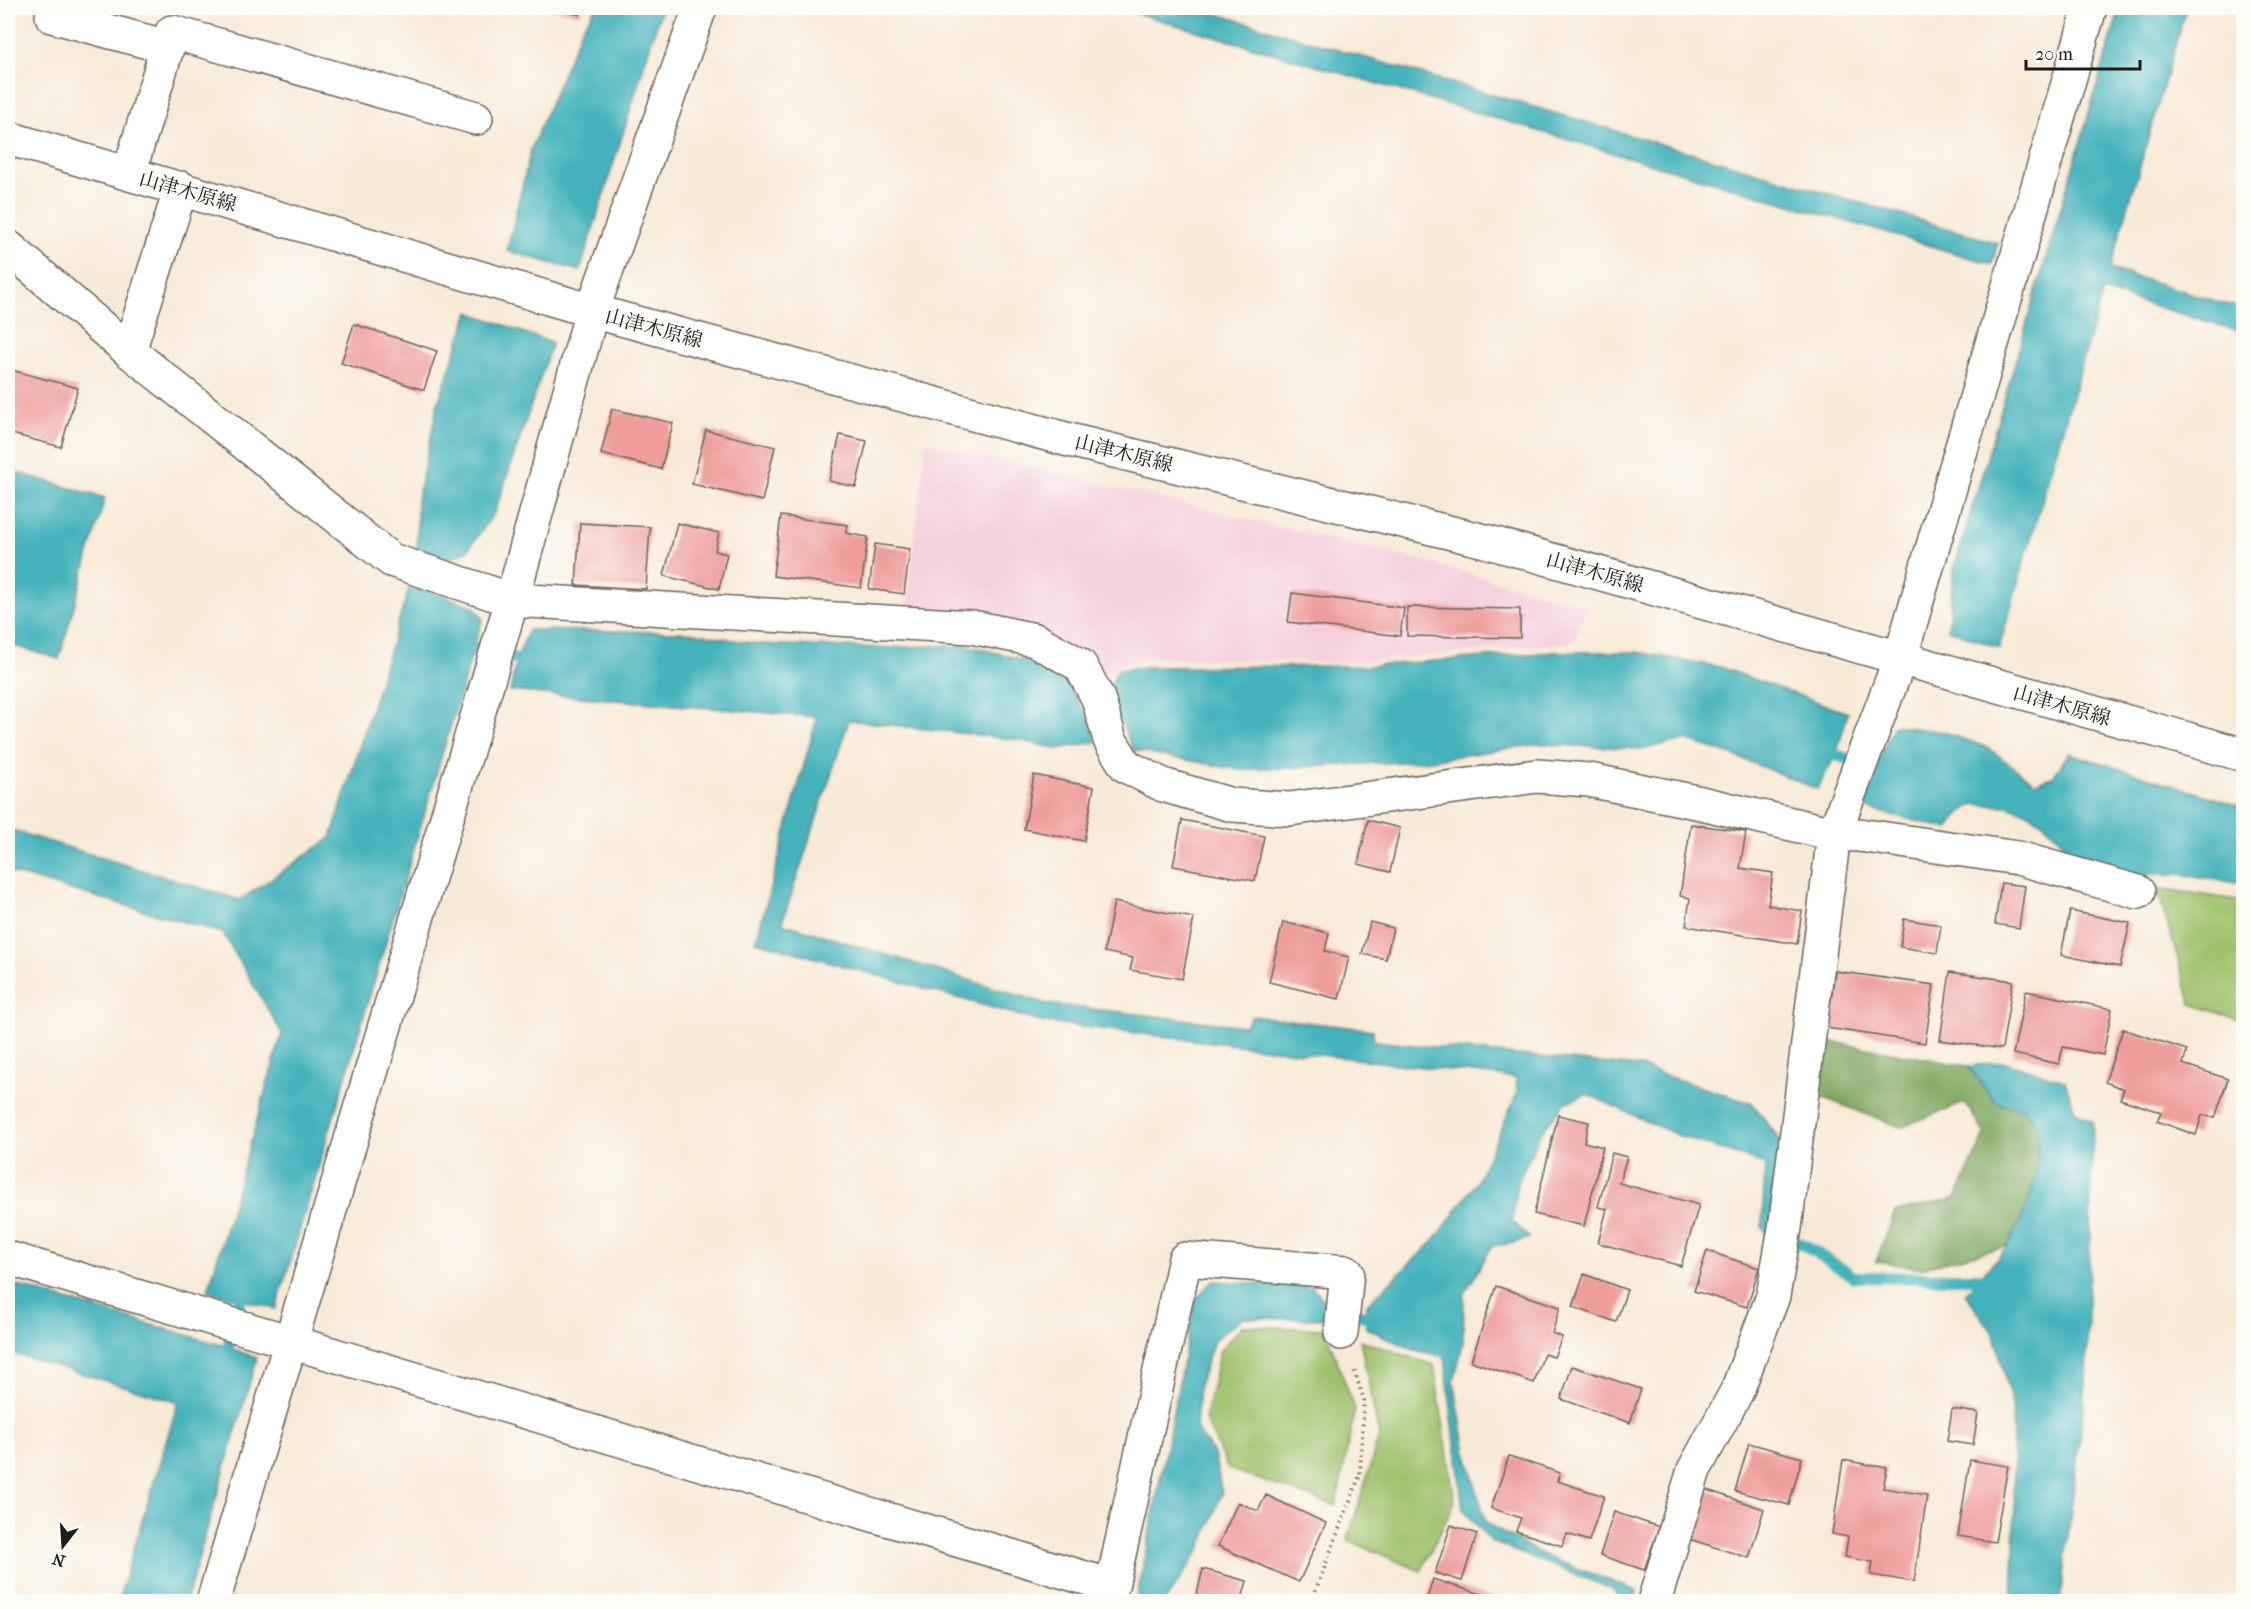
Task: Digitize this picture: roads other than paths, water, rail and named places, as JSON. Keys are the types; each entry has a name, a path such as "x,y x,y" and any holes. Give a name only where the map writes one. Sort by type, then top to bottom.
{"street":[{"path":"213,1602 512,600 592,312 700,8"},
{"path":"1654,1602 1694,1470 1737,1391 1773,1296 1783,1238 1834,834 1899,659 2090,8"},
{"path":"52,16 167,47"},
{"path":"129,174 172,32 476,118"},
{"name":"山津木原線","path":"8,138 592,312 1069,440 1485,541 2244,755"},
{"path":"129,351 181,188"},
{"path":"8,247 129,351 391,560 512,600 972,627 1035,640 1080,664 1098,698 1110,740 1126,766 1163,785 1232,805 1289,809 1537,776 1589,780 1834,834 1859,835 2018,858 2138,892"},
{"path":"8,1258 1112,1586 1185,1259 1347,1272 1341,1333"}],"water":[{"path":"596,8 662,8 580,271 507,251 531,149 582,28"},
{"path":"1119,8 1197,8 1998,243 1992,264"},
{"path":"2120,8 2186,8 2110,269 2243,309 2243,332 2103,291 1999,648 1948,629 1954,569"},
{"path":"469,312 552,343 495,512 467,551 451,559 435,556 417,548 417,501 438,403"},
{"path":"8,470 105,498 59,659 8,644"},
{"path":"409,588 425,590 473,606 483,618 276,1309 208,1291 282,1033 223,933 8,872 8,829 240,900 331,838"},
{"path":"528,630 688,632 757,644 884,648 967,645 1035,663 1065,679 1090,721 1096,742 1057,749 1019,740 849,720 782,923 1048,1004 1245,1026 1252,1016 1373,1030 1374,1041 1640,1067 1753,1104 1781,1141 1770,1237 1762,1228 1765,1164 1677,1135 1587,1094 1565,1103 1541,1132 1518,1182 1512,1221 1529,1238 1492,1246 1464,1295 1463,1344 1454,1381 1466,1452 1486,1523 1545,1556 1637,1591 1635,1601 1621,1601 1612,1589 1492,1542 1463,1510 1445,1357 1414,1350 1366,1328 1366,1305 1435,1240 1476,1183 1517,1094 1516,1078 1042,1022 756,941 817,717 510,691 517,659"},
{"path":"1554,652 1637,652 1720,667 1848,713 1836,755 1817,789 1730,754 1686,740 1644,749 1540,744 1423,761 1240,770 1133,750 1108,690 1118,670 1145,667 1368,666"},
{"path":"1894,725 1944,732 1988,748 2035,783 2053,777 2069,753 2243,807 2243,884 2180,874 2134,875 2073,854 2045,824 2026,812 2006,806 1974,804 1957,816 1948,829 1864,808 1875,768"},
{"path":"2005,1062 2065,1081 2075,1111 2093,1122 2086,1384 2060,1601 2012,1601 2015,1521 2012,1405 1994,1334 1965,1293 2008,1246 2028,1205 2037,1170 2037,1125 2024,1109 1995,1102 1968,1066"},
{"path":"1212,1281 1313,1287 1332,1310 1320,1319 1242,1318 1214,1340 1199,1386 1196,1428 1214,1454 1222,1493 1200,1550 1165,1601 1136,1602 1195,1300"},
{"path":"8,1283 228,1347 257,1358 186,1601 118,1601 178,1402 8,1352"}],"waterway":[{"path":"476,648 517,659"},
{"path":"1836,755 1860,763"},
{"path":"1784,1237 1804,1245 1854,1277 1979,1278"},
{"path":"220,1360 228,1347 245,1283"},
{"path":"1343,1312 1366,1316"}]}
